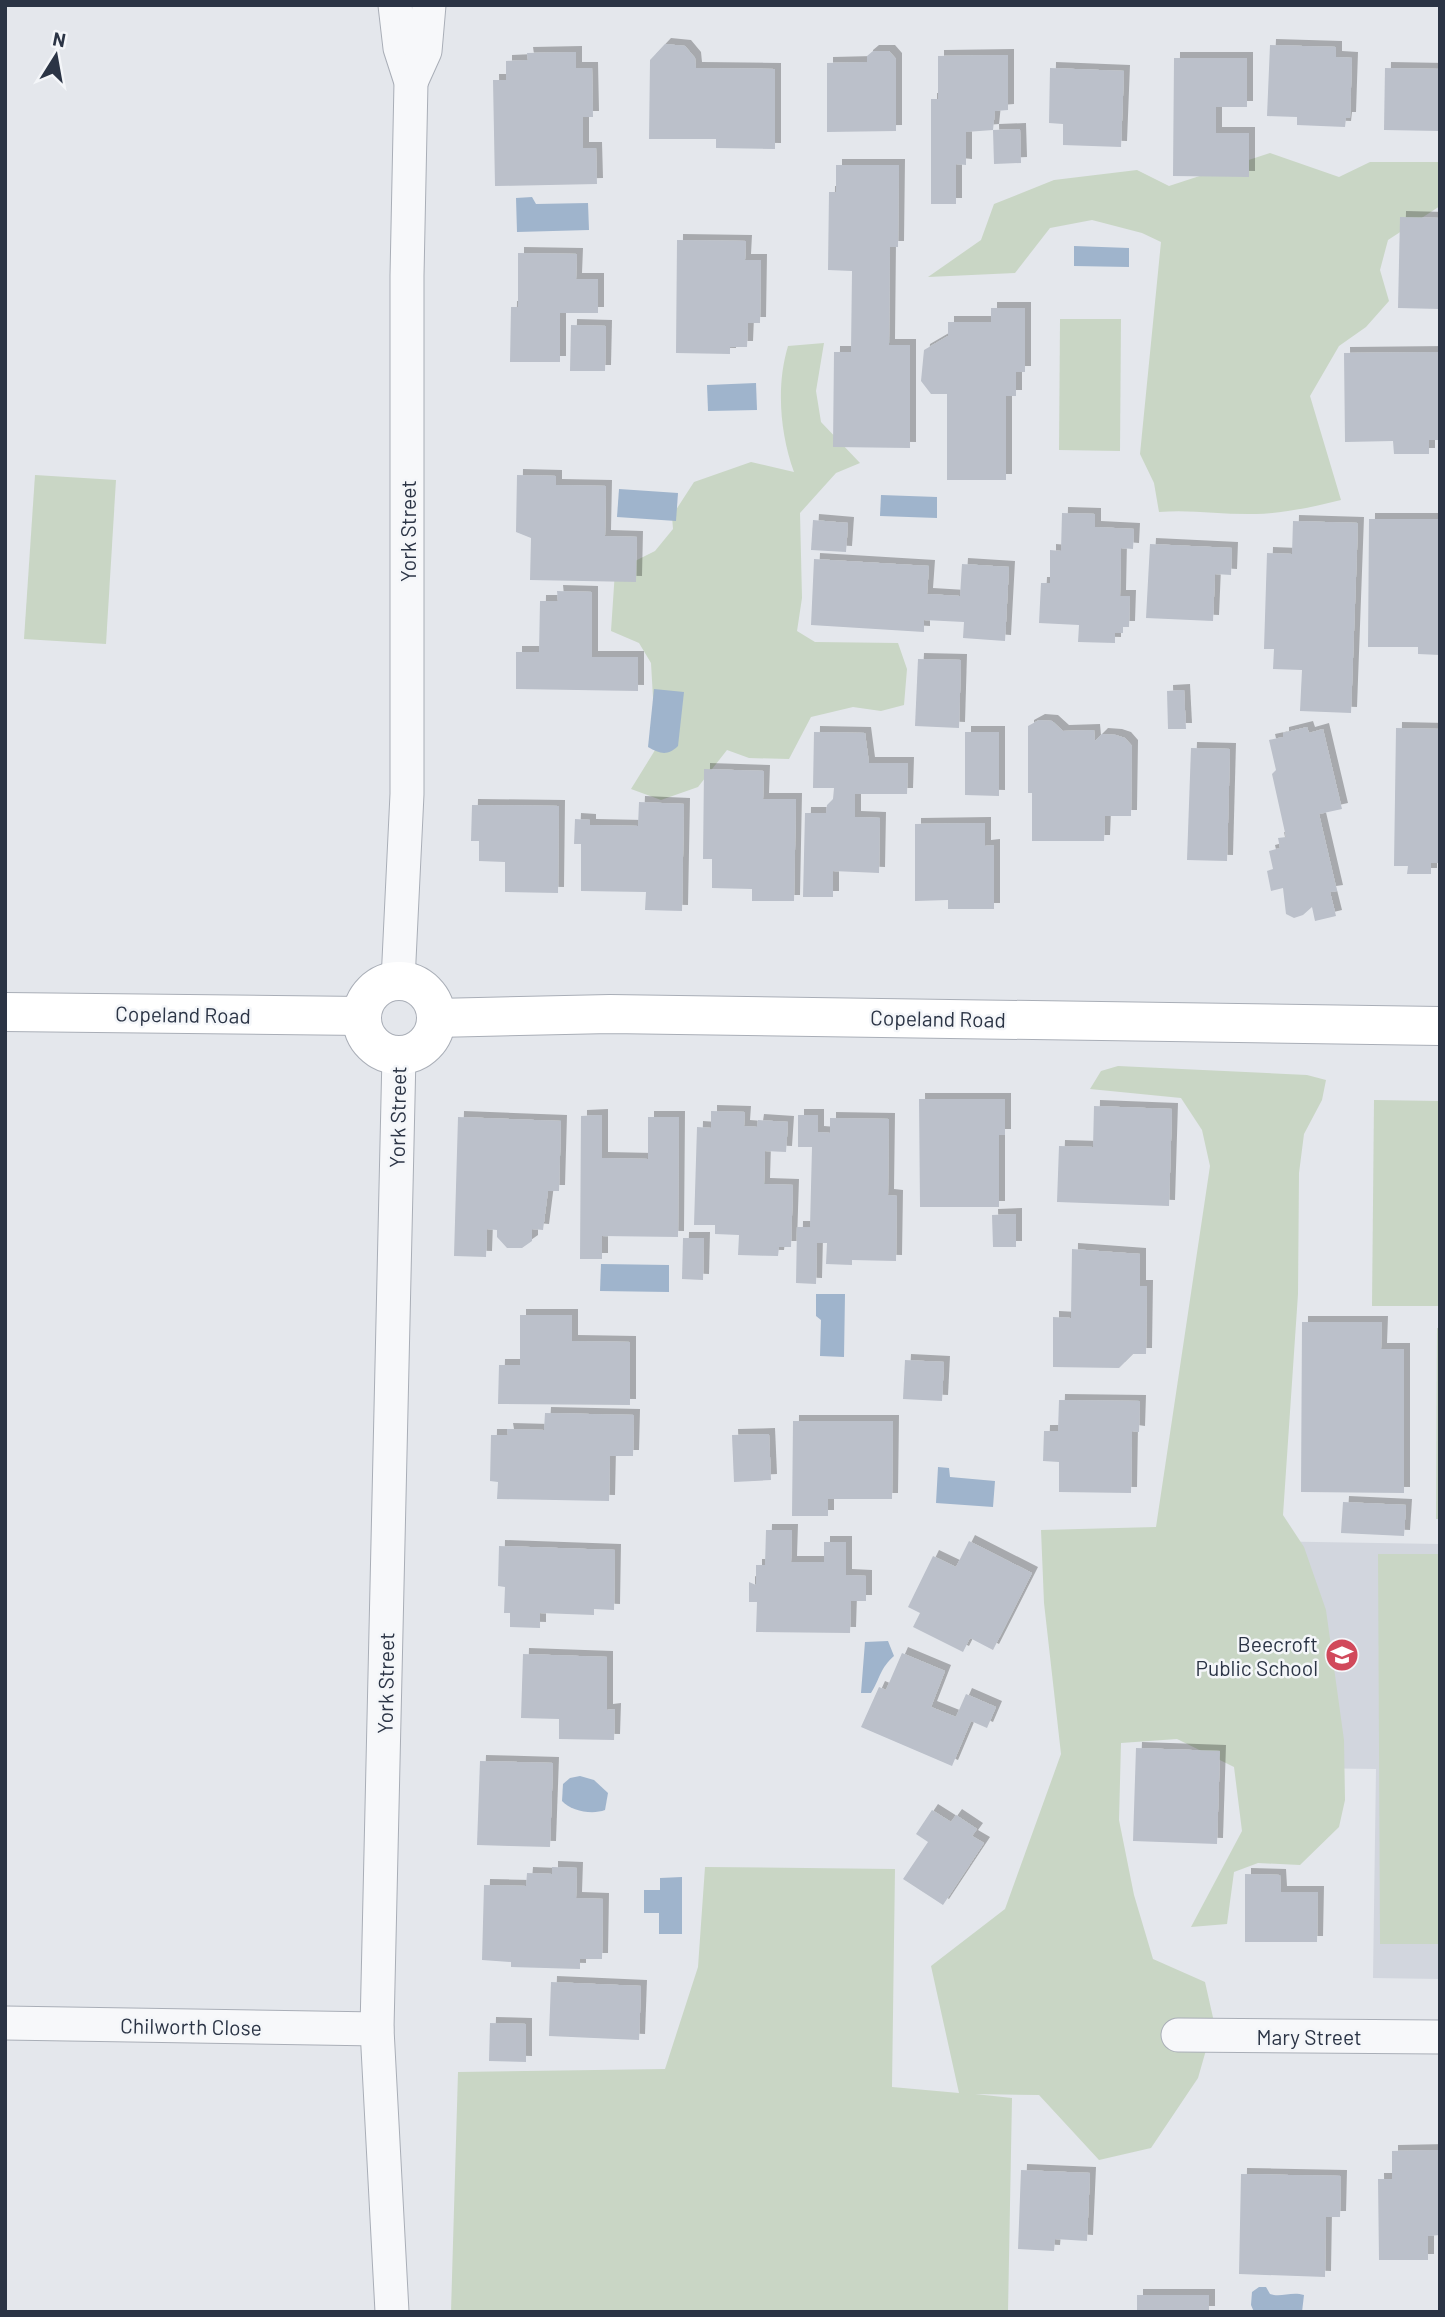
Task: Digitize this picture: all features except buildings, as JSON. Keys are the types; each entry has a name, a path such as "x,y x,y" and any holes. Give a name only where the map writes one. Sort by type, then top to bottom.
{"main road":[{"path":"398,981 413,983 425,991 433,1004 436,1018 431,1037 425,1044 399,1055 383,1051 369,1040 362,1016 372,991 398,981"},
{"name":"Copeland Road","path":"5,1013 362,1016"},
{"name":"Copeland Road","path":"436,1018 610,1014 1440,1026"}],"street":[{"name":"York Street","path":"395,5 400,48 411,82 407,276 407,793 398,981"},
{"name":"York Street","path":"411,82 425,51 429,5"},
{"name":"York Street","path":"392,2312 377,2029 399,1055"},
{"name":"Chilworth Close","path":"5,2023 377,2029"},
{"name":"Mary Street","path":"1178,2035 1440,2038"}],"shaded area":[{"name":"Beecroft Public School","path":"1246,1541 1440,1544 1440,1979 1373,1978 1376,1769 1242,1767"}],"green space":[{"path":"1270,153 1339,177 1370,162 1440,162 1440,206 1388,240 1380,270 1389,301 1366,327 1339,346 1310,396 1341,500 1267,513 1159,512 1154,483 1140,454 1161,242 1142,233 1092,220 1050,228 1015,273 928,277 981,240 994,204 1054,180 1137,170 1169,186"},
{"path":"1060,319 1121,319 1120,451 1059,450"},
{"path":"824,343 816,391 821,422 860,463 836,473 800,513 802,598 797,631 815,642 898,643 907,669 904,705 881,711 853,707 811,717 789,759 749,758 727,750 698,787 661,800 631,789 660,742 654,715 651,663 639,643 611,631 615,571 655,551 673,529 672,516 694,482 751,462 794,472 785,441 781,409 784,361 788,346"},
{"path":"35,475 116,480 106,644 24,639"},
{"path":"1118,1066 1307,1075 1326,1080 1322,1100 1304,1134 1299,1173 1298,1294 1283,1515 1304,1547 1326,1610 1344,1740 1345,1800 1339,1827 1300,1865 1258,1863 1234,1872 1227,1924 1191,1927 1242,1831 1234,1767 1177,1739 1121,1743 1119,1820 1134,1895 1153,1959 1205,1982 1214,2022 1198,2078 1151,2148 1099,2160 1039,2095 975,2094 1012,2098 1008,2312 451,2312 458,2072 665,2069 698,1967 705,1867 895,1869 892,2087 959,2093 931,1966 1005,1909 1061,1754 1044,1603 1041,1530 1156,1527 1210,1166 1202,1130 1181,1098 1090,1089 1101,1071"},
{"path":"1374,1100 1440,1101 1440,1306 1372,1306"},
{"path":"1437,1328 1440,1328 1440,1519 1436,1519"},
{"path":"1378,1554 1440,1554 1440,1944 1380,1944"}],"water":[{"path":"532,197 536,204 588,203 589,230 517,232 516,198"},
{"path":"1074,246 1129,248 1129,267 1074,266"},
{"path":"756,383 757,410 708,411 707,385"},
{"path":"619,489 678,493 676,521 617,517"},
{"path":"881,495 937,497 937,518 880,516"},
{"path":"654,689 684,692 678,746 667,753 648,747"},
{"path":"601,1264 669,1265 669,1292 600,1291"},
{"path":"816,1294 845,1294 844,1357 820,1356 821,1320 816,1316"},
{"path":"938,1467 949,1468 950,1477 995,1481 993,1507 936,1503"},
{"path":"888,1641 894,1656 883,1669 871,1693 861,1693 865,1642"},
{"path":"580,1776 594,1780 608,1793 605,1810 582,1811 562,1801 563,1784 570,1778"},
{"path":"682,1877 682,1934 659,1934 659,1913 644,1913 644,1890 660,1890 660,1878"},
{"path":"1259,2287 1266,2287 1270,2294 1274,2295 1304,2295 1302,2312 1254,2312 1251,2305 1252,2292"}],"place":[{"name":"Beecroft Public School","path":"1342,1655"}]}
